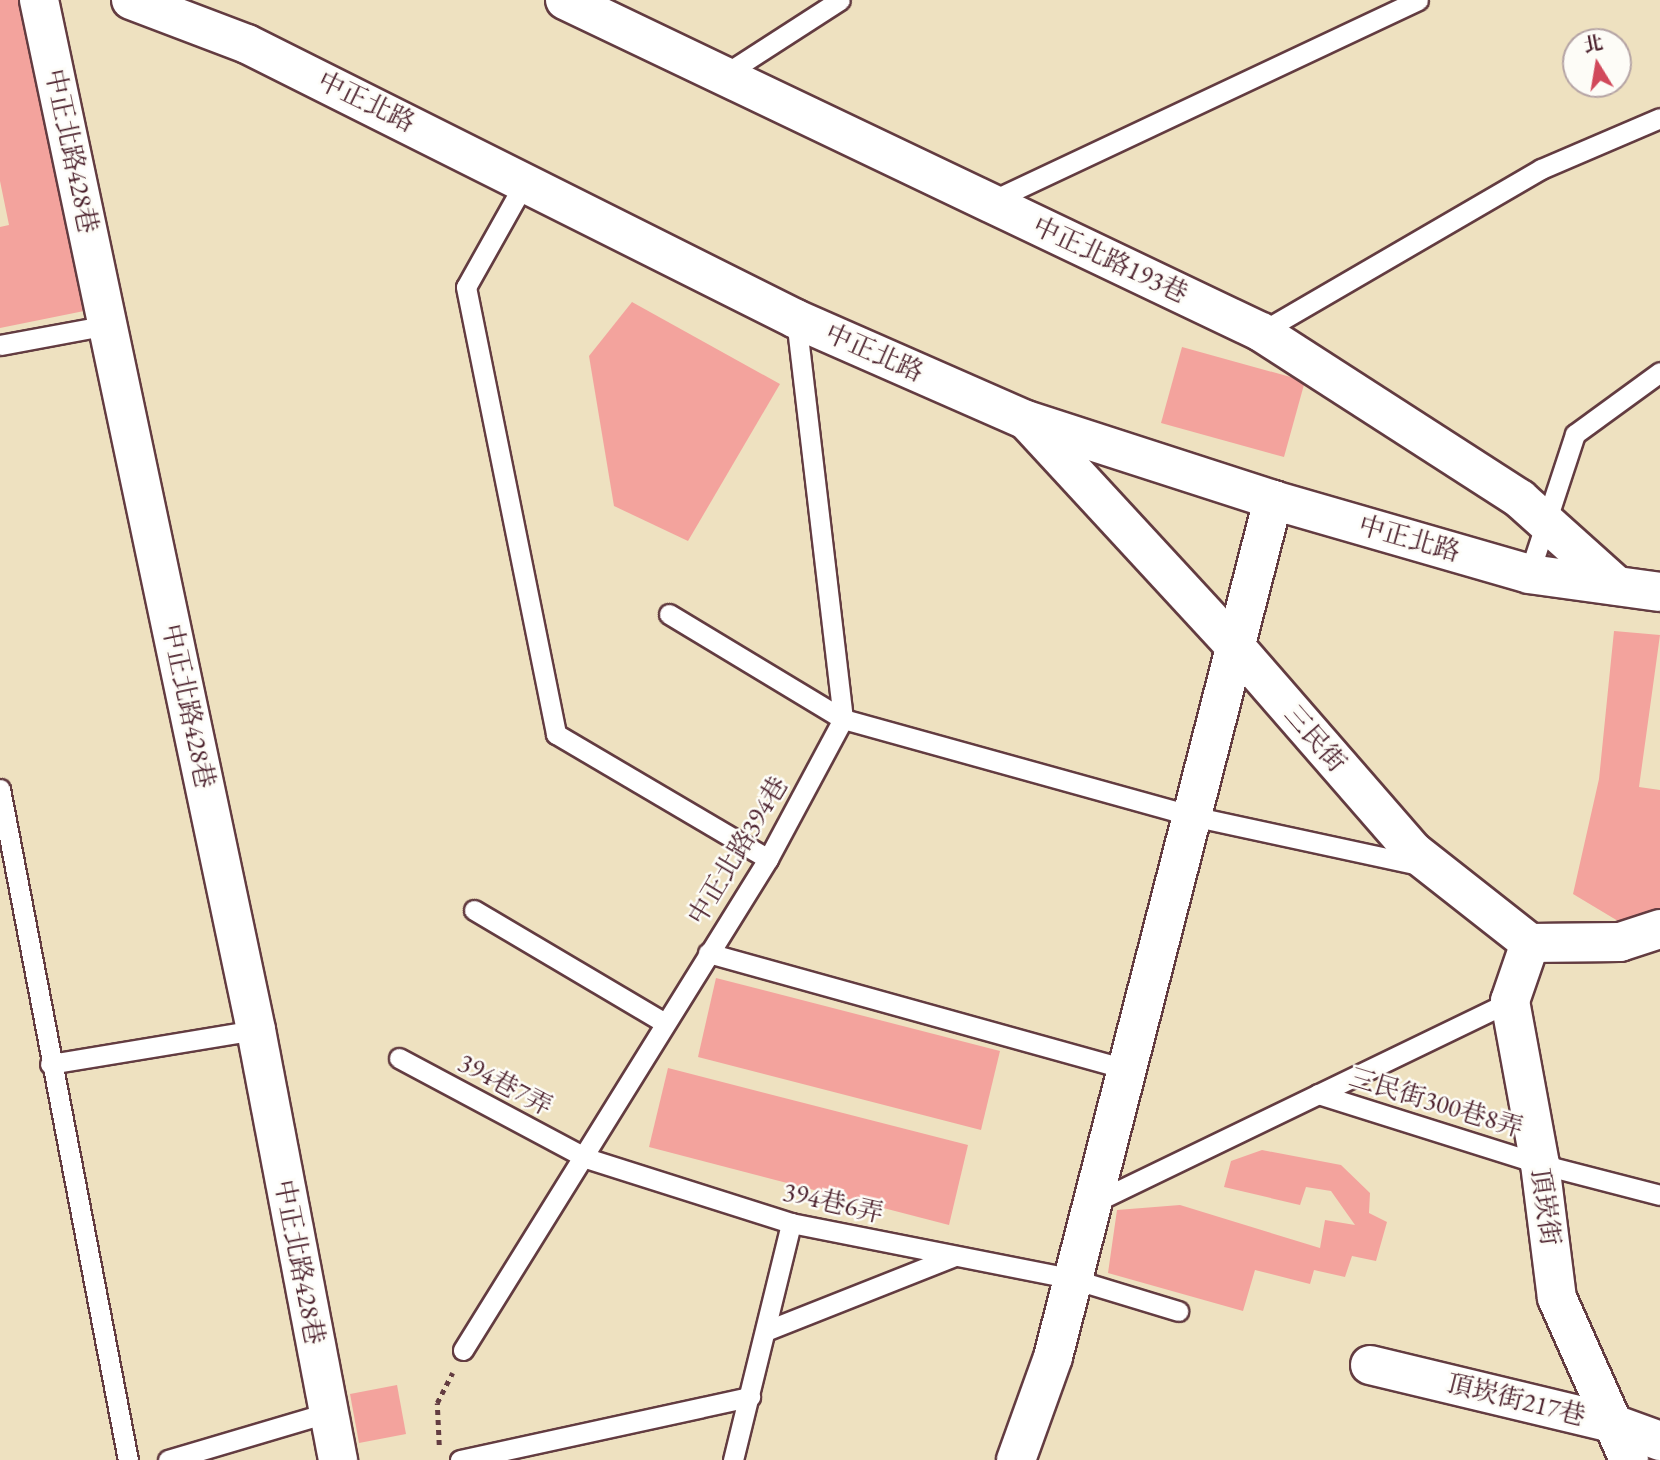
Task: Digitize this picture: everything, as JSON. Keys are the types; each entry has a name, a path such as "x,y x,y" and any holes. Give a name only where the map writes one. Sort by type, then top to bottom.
{"street":[{"name":"中正北路428巷","path":"39,0 256,1030 338,1460"},
{"name":"中正北路","path":"131,0 247,44 796,319 1026,420 1273,500 1529,574 1660,592"},
{"name":"中正北路193巷","path":"565,0 1261,331 1520,499 1546,525 1616,584"},
{"name":"三民街","path":"1026,420 1235,646 1413,851 1530,943"},
{"path":"1016,1460 1053,1357 1273,500"},
{"path":"1530,943 1620,942 1660,929"},
{"name":"頂崁街","path":"1530,943 1510,1001 1540,1164 1557,1298 1629,1460"},
{"name":"頂崁街217巷","path":"1370,1365 1611,1423 1660,1441"}],"lane":[{"path":"722,76 841,0"},
{"path":"989,202 1418,0"},
{"path":"1261,331 1541,169 1660,118"},
{"path":"525,182 466,287 556,734 768,859"},
{"path":"796,319 844,719"},
{"path":"0,345 108,325"},
{"path":"1529,574 1575,433 1660,372"},
{"path":"669,614 844,719 1192,816 1434,868"},
{"name":"中正北路394巷","path":"463,1350 586,1158 665,1023 768,859 844,719"},
{"path":"0,789 50,1064 128,1460"},
{"path":"474,909 665,1023"},
{"path":"708,953 1127,1069"},
{"path":"1092,1203 1510,1001"},
{"path":"50,1064 256,1030"},
{"name":"394巷7弄","path":"399,1058 586,1158"},
{"name":"三民街300巷8弄","path":"1318,1094 1540,1164 1660,1195"},
{"name":"394巷6弄","path":"586,1158 791,1223 1073,1279 1178,1311"},
{"path":"733,1460 768,1330 791,1223"},
{"path":"768,1330 955,1256"},
{"path":"460,1460 750,1397"},
{"path":"168,1460 327,1413"}],"path":[{"path":"439,1449 437,1403 463,1350"}],"building":[{"path":"0,0 25,0 89,310 0,328 0,227 9,225 0,181"},
{"path":"632,302 780,384 688,541 614,506 589,356"},
{"path":"1182,347 1305,381 1284,457 1161,423"},
{"path":"1614,631 1660,635 1639,787 1660,790 1660,915 1628,927 1573,894 1599,779"},
{"path":"716,978 1000,1051 981,1130 698,1057"},
{"path":"668,1068 968,1145 949,1225 649,1147"},
{"path":"1262,1150 1341,1165 1370,1193 1369,1213 1387,1222 1376,1261 1352,1256 1345,1277 1314,1270 1310,1284 1255,1270 1243,1311 1108,1273 1117,1210 1180,1205 1320,1248 1325,1220 1355,1225 1331,1191 1306,1187 1300,1205 1224,1187 1231,1161"},
{"path":"397,1385 406,1434 359,1443 350,1394"}]}
